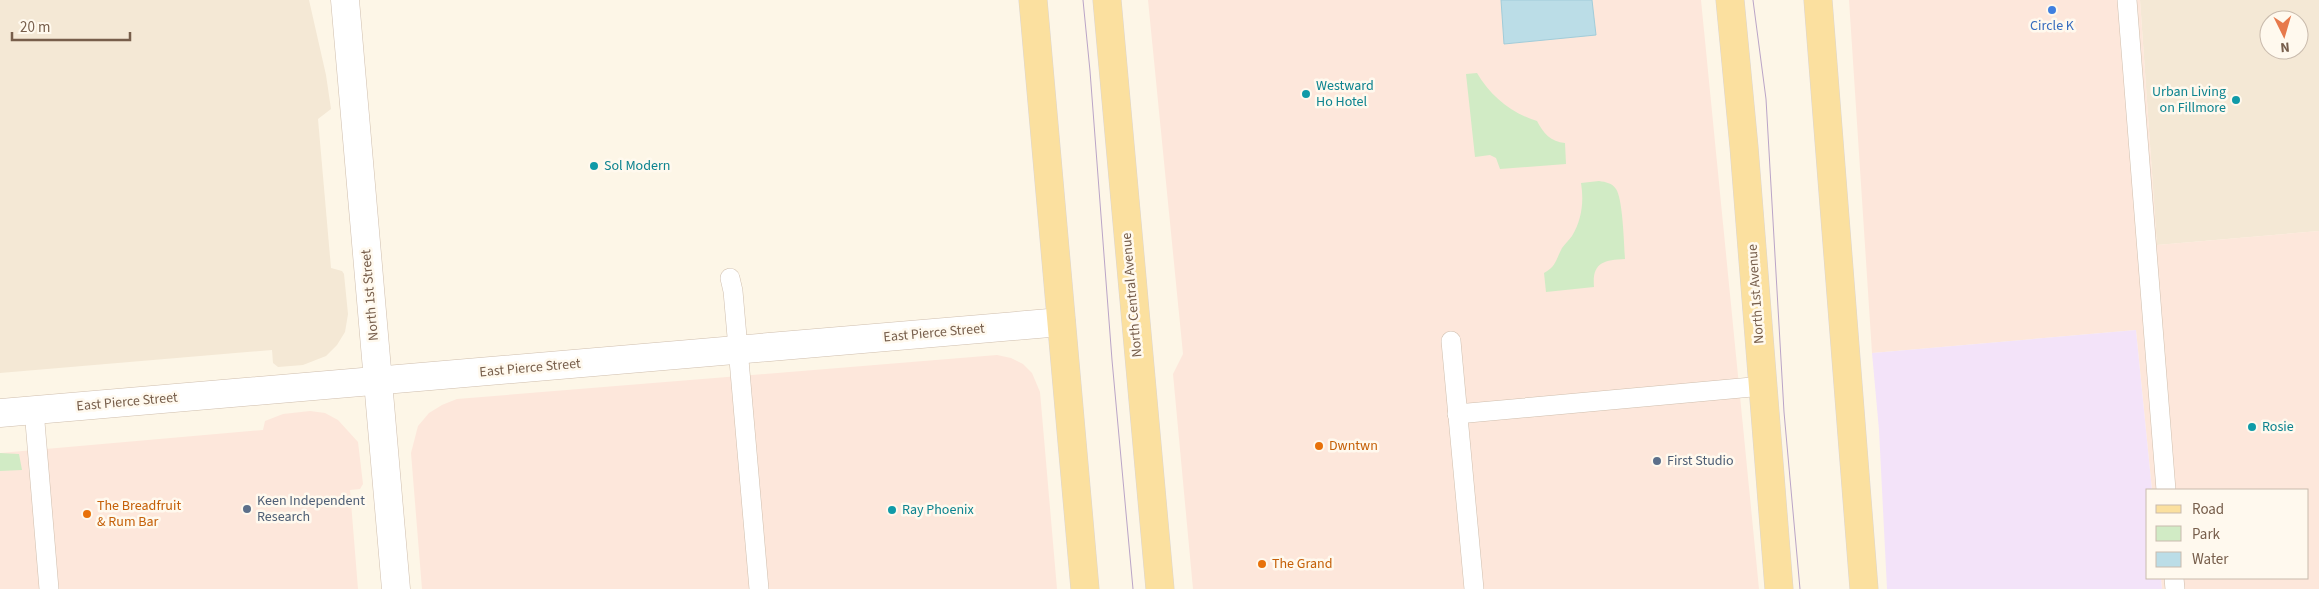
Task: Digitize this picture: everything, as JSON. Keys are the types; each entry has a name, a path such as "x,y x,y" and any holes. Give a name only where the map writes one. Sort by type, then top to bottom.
{"main road":[{"path":"1033,0 1084,589"},
{"name":"North Central Avenue","path":"1107,0 1160,589"},
{"name":"North 1st Avenue","path":"1730,0 1745,157 1779,589"},
{"path":"1818,0 1864,589"}],"street":[{"name":"North 1st Street","path":"345,0 396,589"},
{"name":"East Pierce Street","path":"0,413 1061,322"}],"lane":[{"path":"2127,0 2166,489"},
{"path":"730,278 733,291 759,589"},
{"path":"1451,341 1474,589"},
{"path":"1457,414 1763,386"},
{"path":"34,410 49,589"}],"shaded area":[{"path":"0,0 309,0 326,75 331,109 318,119 331,268 342,271 344,274 348,314 345,332 337,345 326,356 303,365 278,367 273,363 272,350 0,373"},
{"path":"1148,0 1701,0 1759,589 1193,589 1173,374 1183,354"},
{"path":"1849,0 2140,0 2157,245 2319,231 2319,589 2162,589 2161,579 2309,579 2309,489 2152,489 2136,330 1872,353"},
{"name":"Urban Living on Fillmore","path":"2140,0 2319,0 2319,231 2157,245"},
{"path":"2136,330 2152,489 2146,489 2146,579 2161,579 2162,589 1887,589 1879,430 1872,353"},
{"path":"997,355 1011,358 1023,364 1032,373 1040,392 1057,589 422,589 411,453 418,426 429,413 442,405 457,399"},
{"path":"310,411 325,413 338,420 358,442 363,484 360,489 350,490 358,589 0,589 0,453 263,430 265,421 283,414"}],"green space":[{"path":"1477,73 1488,89 1503,103 1519,114 1537,121 1545,133 1552,139 1565,143 1566,164 1500,169 1496,158 1490,155 1475,157 1466,74"},
{"path":"1599,181 1613,185 1618,194 1622,212 1625,259 1611,260 1600,264 1595,273 1594,287 1546,292 1544,273 1553,265 1578,224 1582,203 1581,183"},
{"path":"0,453 19,454 22,470 0,471"}],"water":[{"path":"1501,0 1592,0 1596,35 1504,44"}],"tram line":[{"path":"1083,0 1112,360 1133,589"},
{"path":"1753,0 1766,99 1784,412 1800,589"}],"place":[{"name":"Circle K","path":"2052,10"},
{"name":"Westward Ho Hotel","path":"1306,94"},
{"name":"Urban Living on Fillmore","path":"2236,100"},
{"name":"Sol Modern","path":"594,166"},
{"name":"Rosie","path":"2252,427"},
{"name":"Dwntwn","path":"1319,446"},
{"name":"First Studio","path":"1657,461"},
{"name":"Keen Independent Research","path":"247,509"},
{"name":"Ray Phoenix","path":"892,510"},
{"name":"The Breadfruit & Rum Bar","path":"87,514"},
{"name":"The Grand","path":"1262,564"}]}
